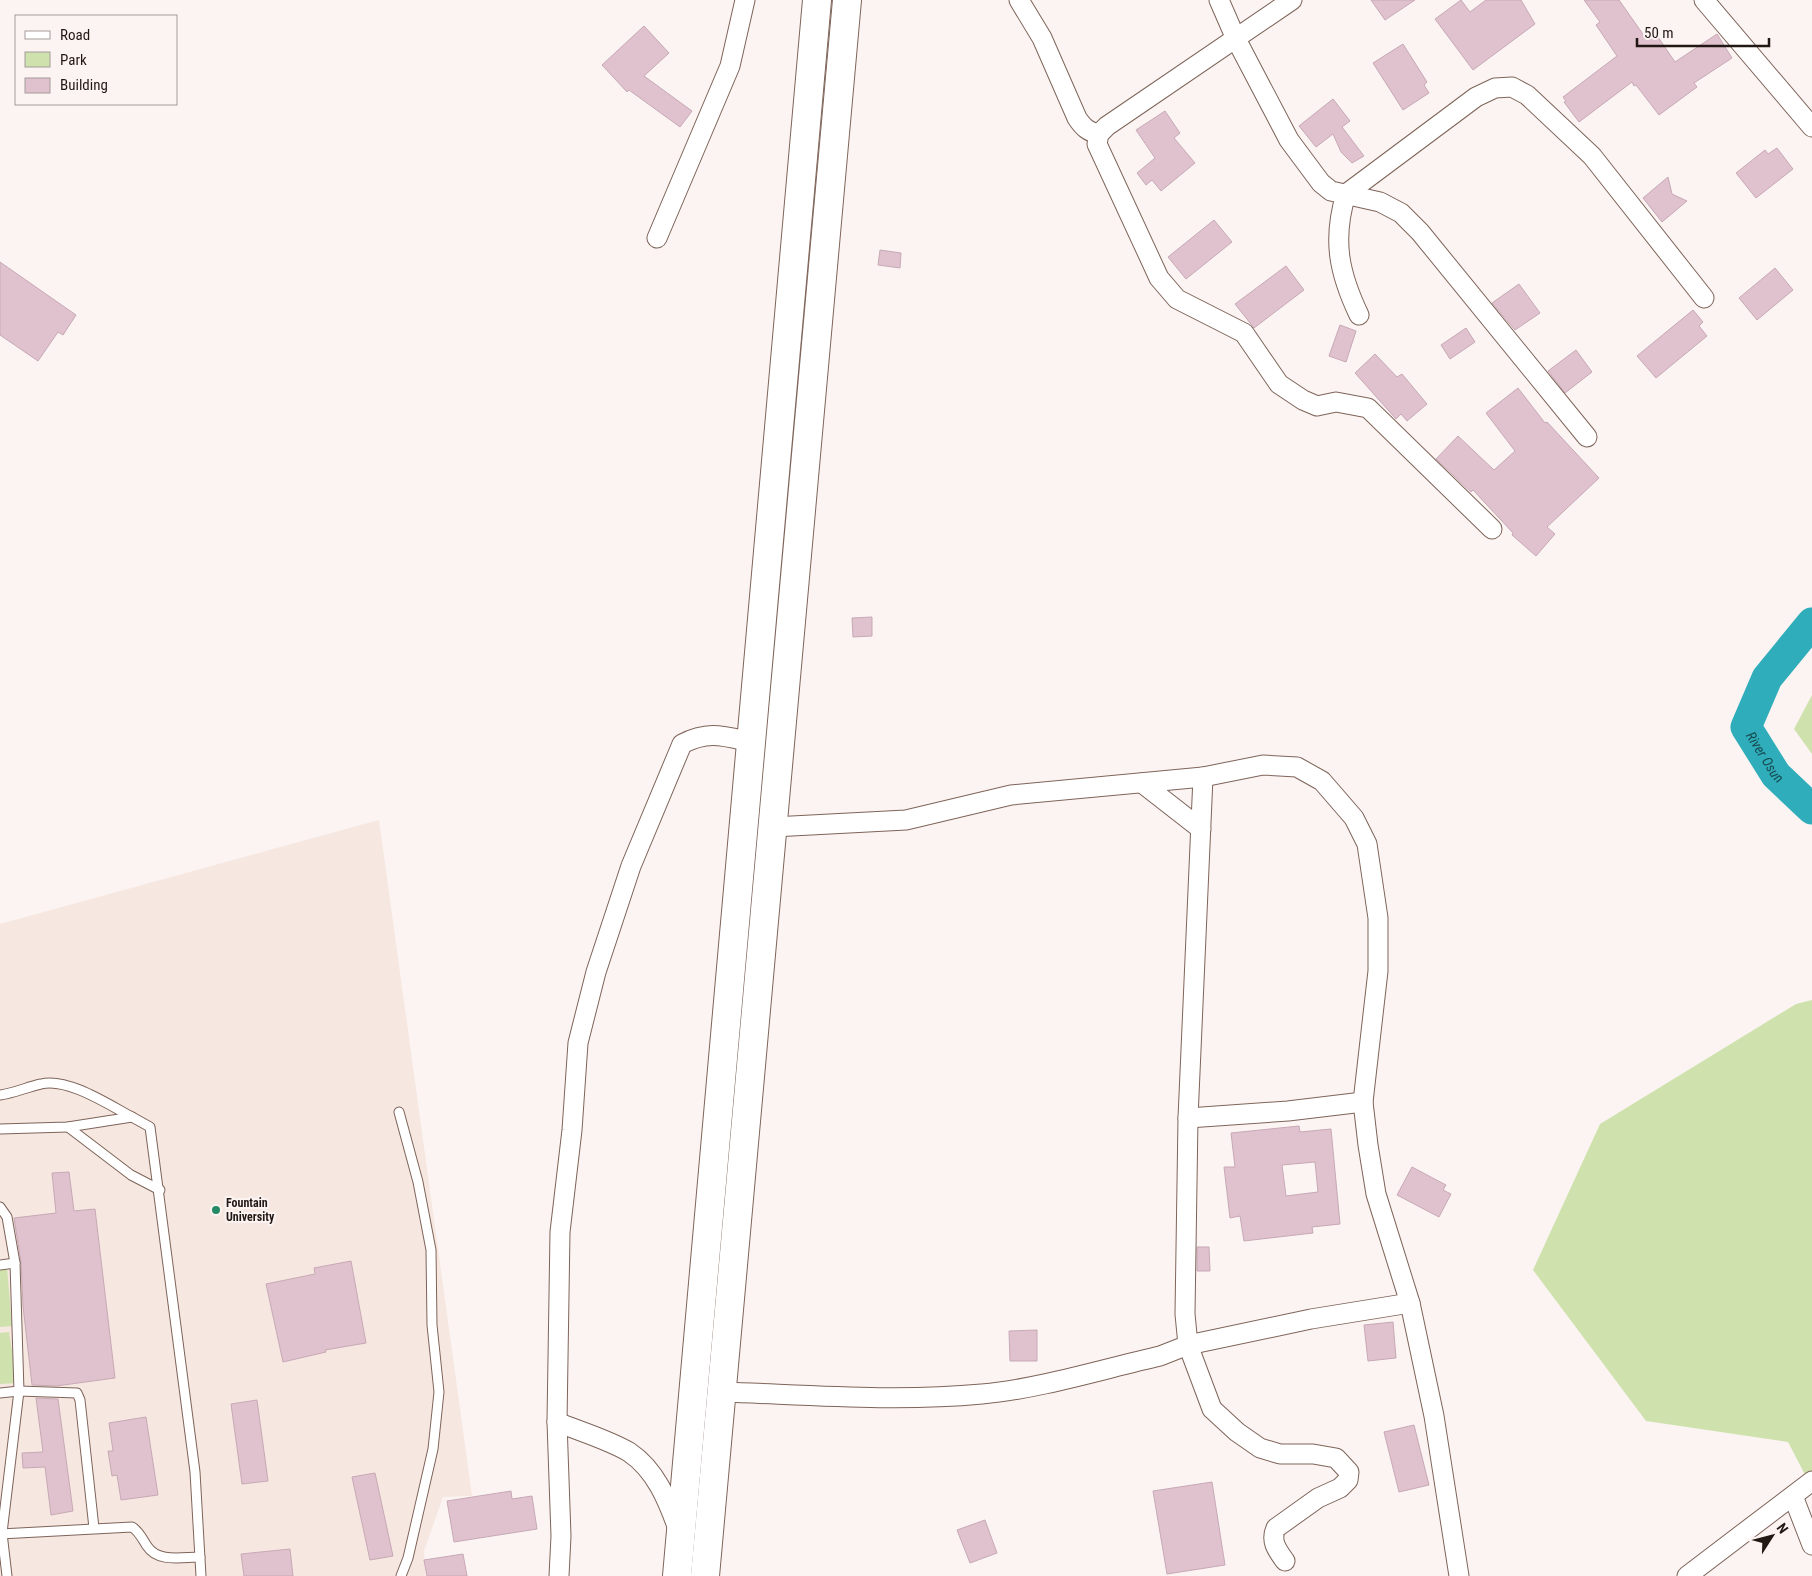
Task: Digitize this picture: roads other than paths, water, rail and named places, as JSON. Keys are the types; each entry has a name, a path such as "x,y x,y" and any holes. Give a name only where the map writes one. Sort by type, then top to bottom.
{"highway":[{"path":"677,1576 817,0"},
{"path":"706,1576 724,1392 847,0"}],"street":[{"path":"657,238 730,66 745,0"},
{"path":"1018,0 1042,38 1077,118 1090,132 1099,134"},
{"path":"1219,0 1236,39 1289,140 1321,183 1331,191 1380,202 1401,213 1420,232 1587,437"},
{"path":"1292,0 1108,126 1099,134 1097,144 1159,278 1177,299 1244,333 1278,384 1303,400 1318,406 1336,402 1368,408 1492,529"},
{"path":"1704,0 1812,127"},
{"path":"1359,315 1341,269 1337,238 1339,216 1346,194 1476,97 1495,88 1512,87 1527,95 1592,156 1704,298"},
{"path":"559,1576 561,1536 557,1422 560,1232 572,1130 578,1043 596,972 631,866 682,744 699,736 706,735 720,735 751,742"},
{"path":"773,827 906,820 1011,795 1202,777 1264,765 1297,766 1322,781 1354,818 1367,844 1378,918 1378,971 1363,1102 1376,1194 1410,1303 1434,1416 1459,1576"},
{"path":"1202,777 1188,1118 1185,1314 1188,1345 1212,1409 1237,1432 1260,1448 1280,1454 1314,1454 1336,1458 1349,1472 1348,1480 1340,1488 1318,1498 1276,1528 1273,1534 1275,1549 1285,1561"},
{"path":"1142,783 1201,830"},
{"path":"1188,1118 1288,1111 1363,1102"},
{"path":"724,1392 846,1398 908,1398 983,1394 1160,1356 1188,1345 1311,1319 1410,1303"},
{"path":"557,1422 629,1452 653,1476 666,1498 680,1536"},
{"path":"1687,1576 1812,1482"},
{"path":"1793,1496 1812,1545"}],"lane":[{"path":"0,1095 43,1083 67,1086 150,1127 160,1190 195,1472 201,1576"},
{"path":"399,1112 418,1182 431,1250 432,1326 438,1392 433,1449 408,1558 401,1576"},
{"path":"0,1130 68,1127 132,1117"},
{"path":"68,1127 131,1175 160,1190"},
{"path":"0,1206 8,1217 16,1263 19,1391 12,1453 4,1472 1,1534 7,1576"},
{"path":"0,1265 16,1263"},
{"path":"0,1393 19,1391 77,1393 80,1400 94,1528"},
{"path":"1,1534 132,1527 151,1552 156,1555 166,1558 200,1557"}],"waterway":[{"name":"River Osun","path":"1812,623 1767,678 1746,727 1776,775 1812,809"}],"place":[{"name":"Fountain University","path":"216,1210"}]}
